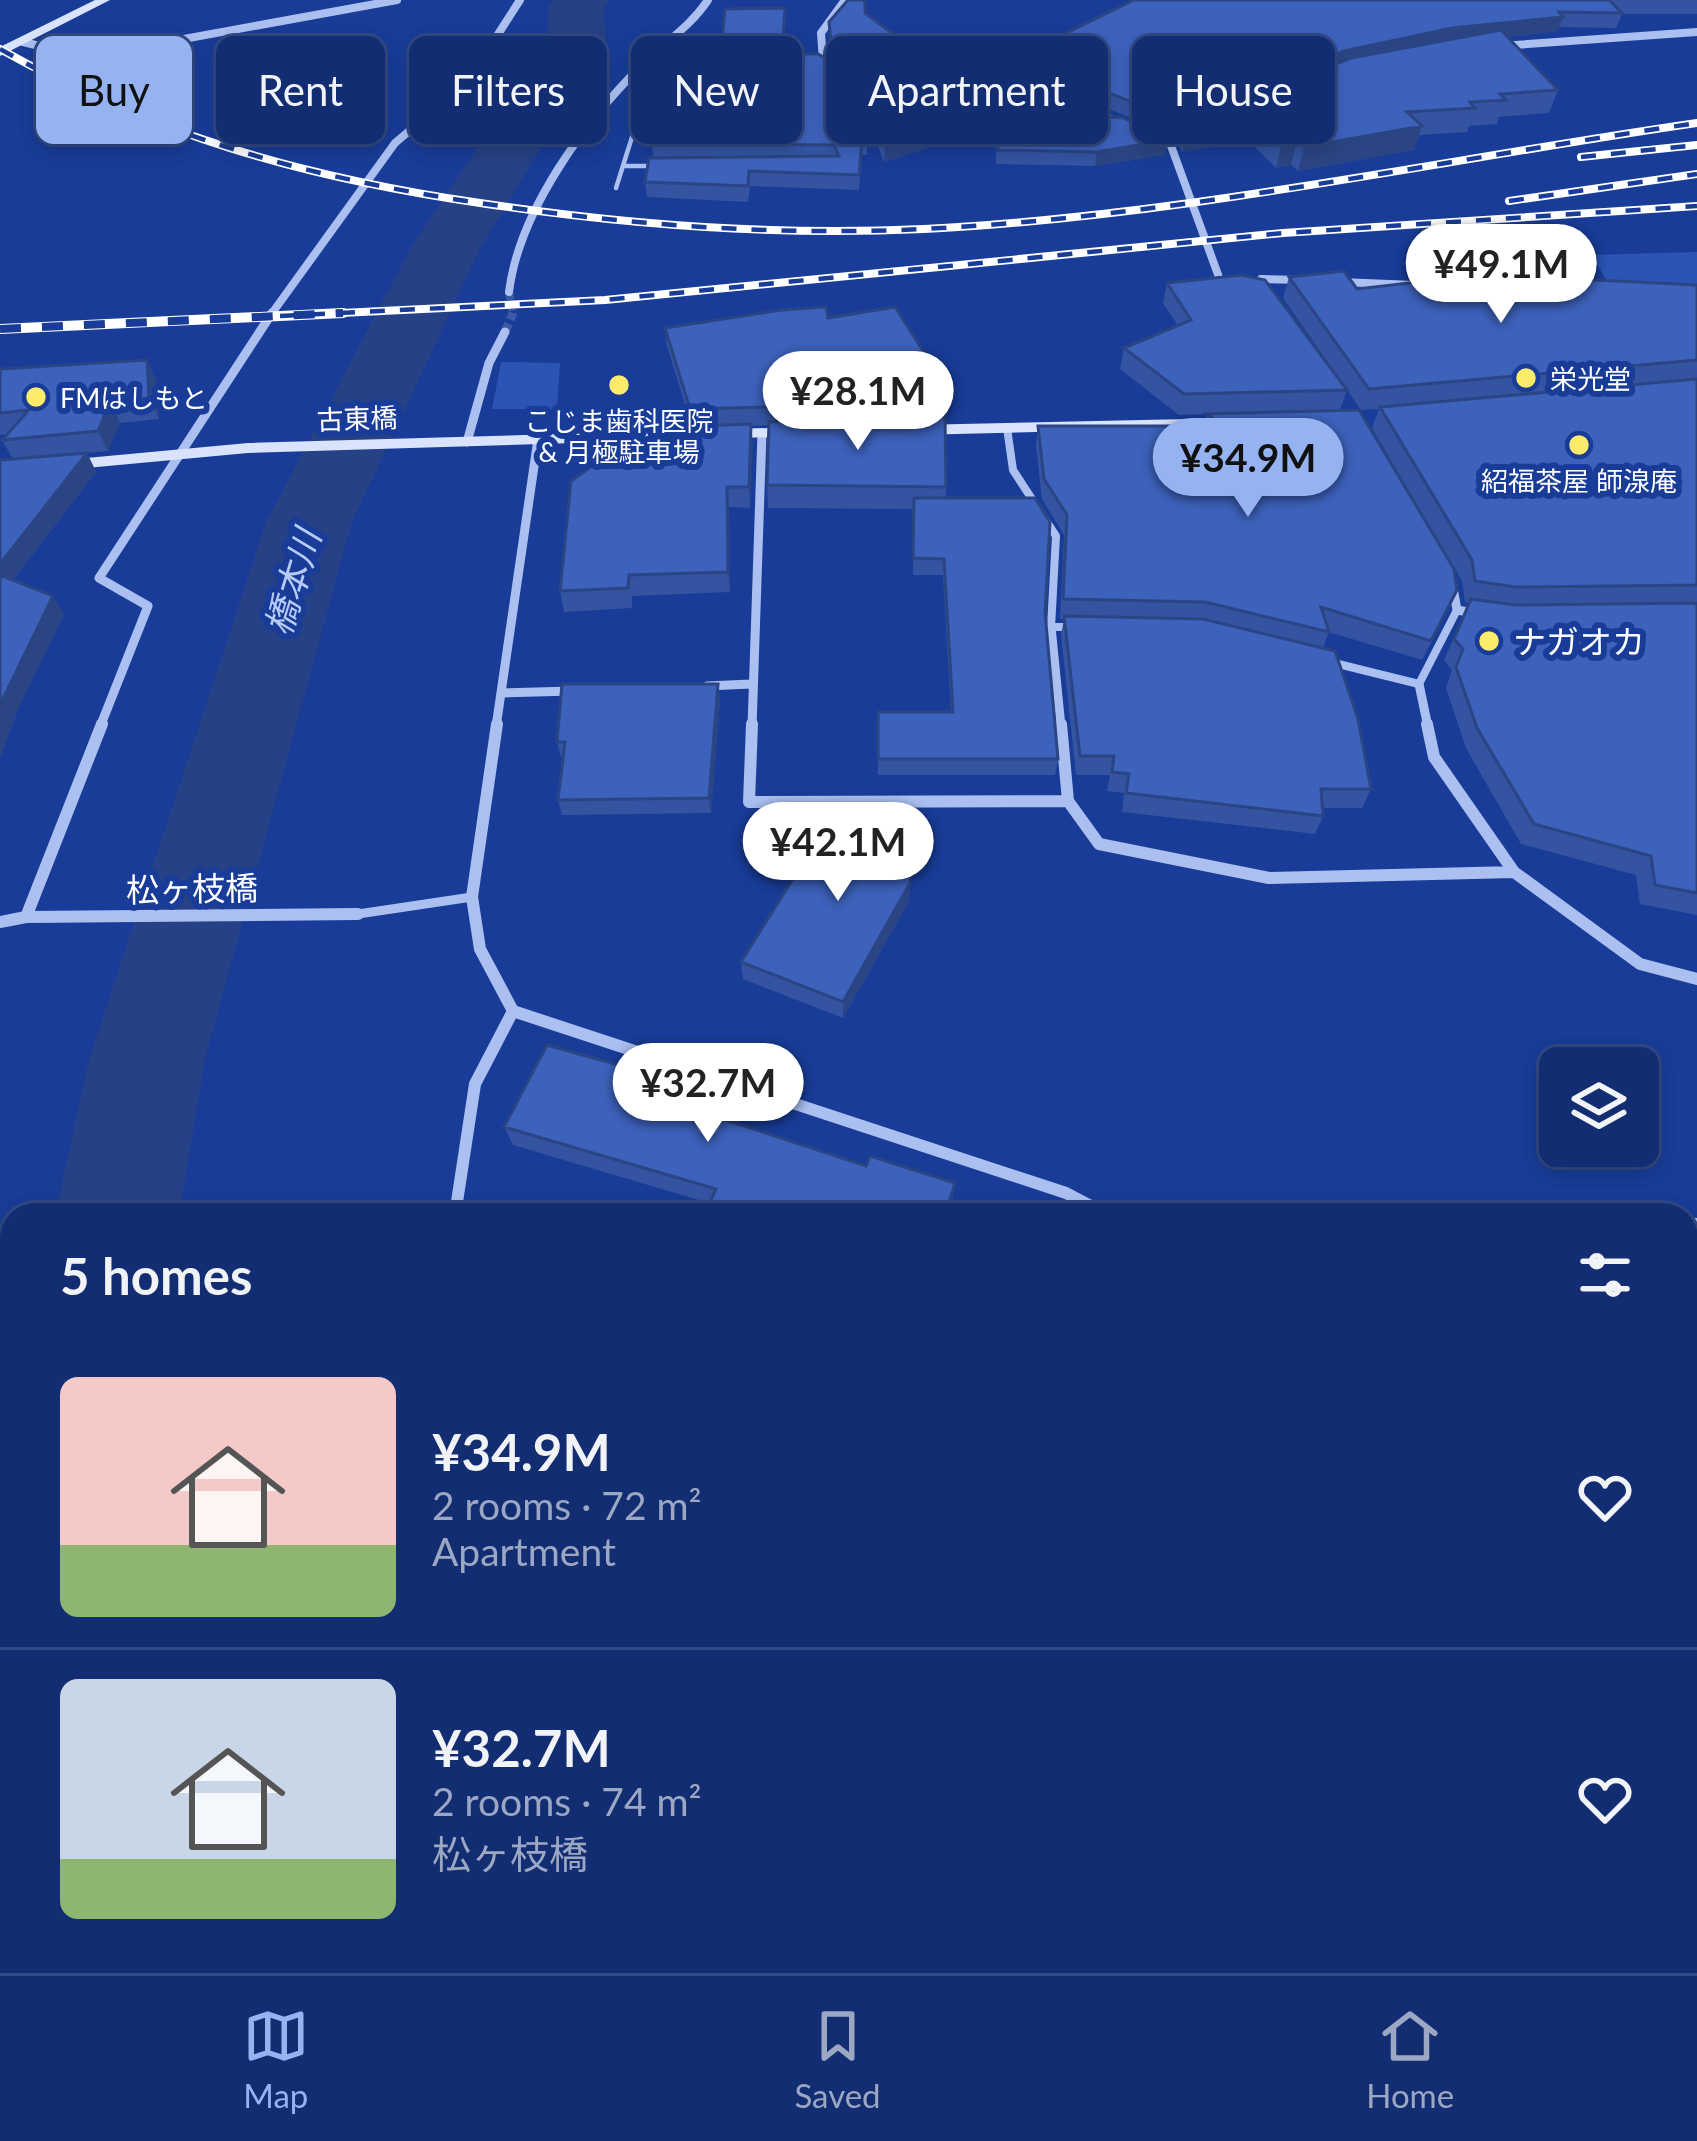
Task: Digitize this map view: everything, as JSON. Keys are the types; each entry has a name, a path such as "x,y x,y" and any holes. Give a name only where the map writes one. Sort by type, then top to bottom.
{"street":[{"path":"0,52 104,0"},
{"path":"23,42 85,57 397,0"},
{"path":"26,917 148,606 99,578 179,451 400,137 431,118 489,57 520,0"},
{"path":"509,292 515,255 572,161 639,67 692,29 708,0"},
{"path":"826,63 821,33 845,0"},
{"path":"1488,47 1697,32"},
{"path":"1108,118 1132,128"},
{"path":"1108,124 1120,123"},
{"path":"1170,144 1220,280"},
{"path":"1274,297 1261,279 1306,280"},
{"path":"1329,281 1420,285"},
{"path":"467,442 489,362 505,332"},
{"path":"896,430 1250,422"},
{"name":"古東橋","path":"0,471 179,451 829,432"},
{"path":"762,433 749,802 1068,801"},
{"path":"538,439 472,897 479,950 513,1011 1085,1203"},
{"path":"1443,567 1454,586 1457,610 1504,617"},
{"path":"1051,627 1068,801 1100,844 1269,878 1514,872"},
{"path":"682,687 752,684"},
{"path":"1419,684 1434,757 1514,872 1640,964 1697,980"},
{"path":"502,693 588,691"},
{"name":"松ヶ枝橋","path":"0,922 26,917 358,914"},
{"path":"456,1203 468,1094 486,1047 513,1011"}],"lane":[{"path":"802,62 823,61"},
{"path":"616,188 631,140"},
{"path":"623,166 670,166"},
{"path":"1007,428 1013,470 1056,536 1051,627 1094,628"},
{"path":"1309,657 1419,684 1457,610"},
{"path":"358,914 472,897"}],"shaded area":[{"path":"1697,252 1697,293 1610,286 1591,255"},
{"path":"501,362 560,363 557,409 492,409"}],"building":[{"path":"848,0 865,0 865,13 896,36 830,36 829,22"},
{"path":"1134,0 1609,0 1622,13 1559,12 1563,17 1452,28 1335,55 1335,36 1132,36 1132,102 1108,93 1108,36 1060,36"},
{"path":"785,8 783,36 722,36 725,9"},
{"path":"1501,30 1558,90 1500,94 1506,100 1470,102 1475,108 1407,112 1422,126 1335,141 1335,64"},
{"path":"802,54 826,58 826,144 862,144 859,175 749,171 748,186 645,182 649,158 839,156 834,145 652,144 802,144"},
{"path":"1108,117 1132,122 1132,144 1144,144 1097,152 998,150 998,144 1108,144"},
{"path":"1344,271 1357,289 1479,275 1486,281 1555,278 1697,285 1697,360 1369,389 1289,277"},
{"path":"1242,275 1265,280 1347,390 1184,394 1124,348 1191,320 1167,283"},
{"path":"826,307 828,318 895,307 944,384 945,402 690,409 665,328"},
{"path":"147,360 149,398 110,402 98,431 2,440 29,410 0,413 0,369"},
{"path":"1697,379 1697,585 1515,587 1475,581 1472,560 1380,407"},
{"path":"1359,410 1454,569 1457,590 1431,641 1321,607 1329,632 1205,602 1063,599 1067,515 1044,479 1038,426 1223,426 1207,414"},
{"path":"945,417 946,487 767,485 769,422"},
{"path":"751,424 749,487 727,487 728,572 629,575 628,588 560,591 571,481 609,454 702,448 695,426"},
{"path":"87,453 0,564 0,460"},
{"path":"914,498 1035,498 1050,522 1045,612 1058,759 878,759 878,712 953,712 944,559 913,558"},
{"path":"0,575 53,596 0,705"},
{"path":"1471,599 1515,605 1697,603 1697,893 1655,885 1651,856 1534,824 1477,728 1456,667 1463,649 1454,639"},
{"path":"1064,616 1203,619 1335,651 1358,719 1371,789 1321,789 1323,816 1126,793 1129,774 1112,772 1114,756 1080,756"},
{"path":"562,684 718,684 709,798 558,800 565,742 557,742"},
{"path":"834,813 916,817 910,883 843,1002 741,962"},
{"path":"547,1045 733,1097 723,1119 866,1166 870,1156 955,1183 949,1203 710,1203 716,1189 504,1127"}],"waterway":[{"name":"橋本川","path":"119,1203 147,1059 309,522 445,249 506,153 544,73 577,40 576,8 582,0"}],"tunnel":[{"path":"509,292 513,314"},
{"path":"505,332 513,314"}],"railway":[{"path":"0,49 115,106 293,166 416,193 535,211 757,230 924,229 1118,212 1697,123"},
{"path":"1581,157 1697,145"},
{"path":"1509,201 1697,174"},
{"path":"304,315 605,300 1283,233 1697,206"},
{"path":"304,315 343,313"},
{"path":"0,329 304,315"},
{"path":"280,316 304,315"}],"place":[{"name":"栄光堂","path":"1526,378"},
{"name":"こじま歯科医院 & 月極駐車場","path":"619,385"},
{"name":"FMはしもと","path":"36,397"},
{"name":"紹福茶屋 師湶庵","path":"1579,445"},
{"name":"ナガオカ","path":"1489,641"}]}
